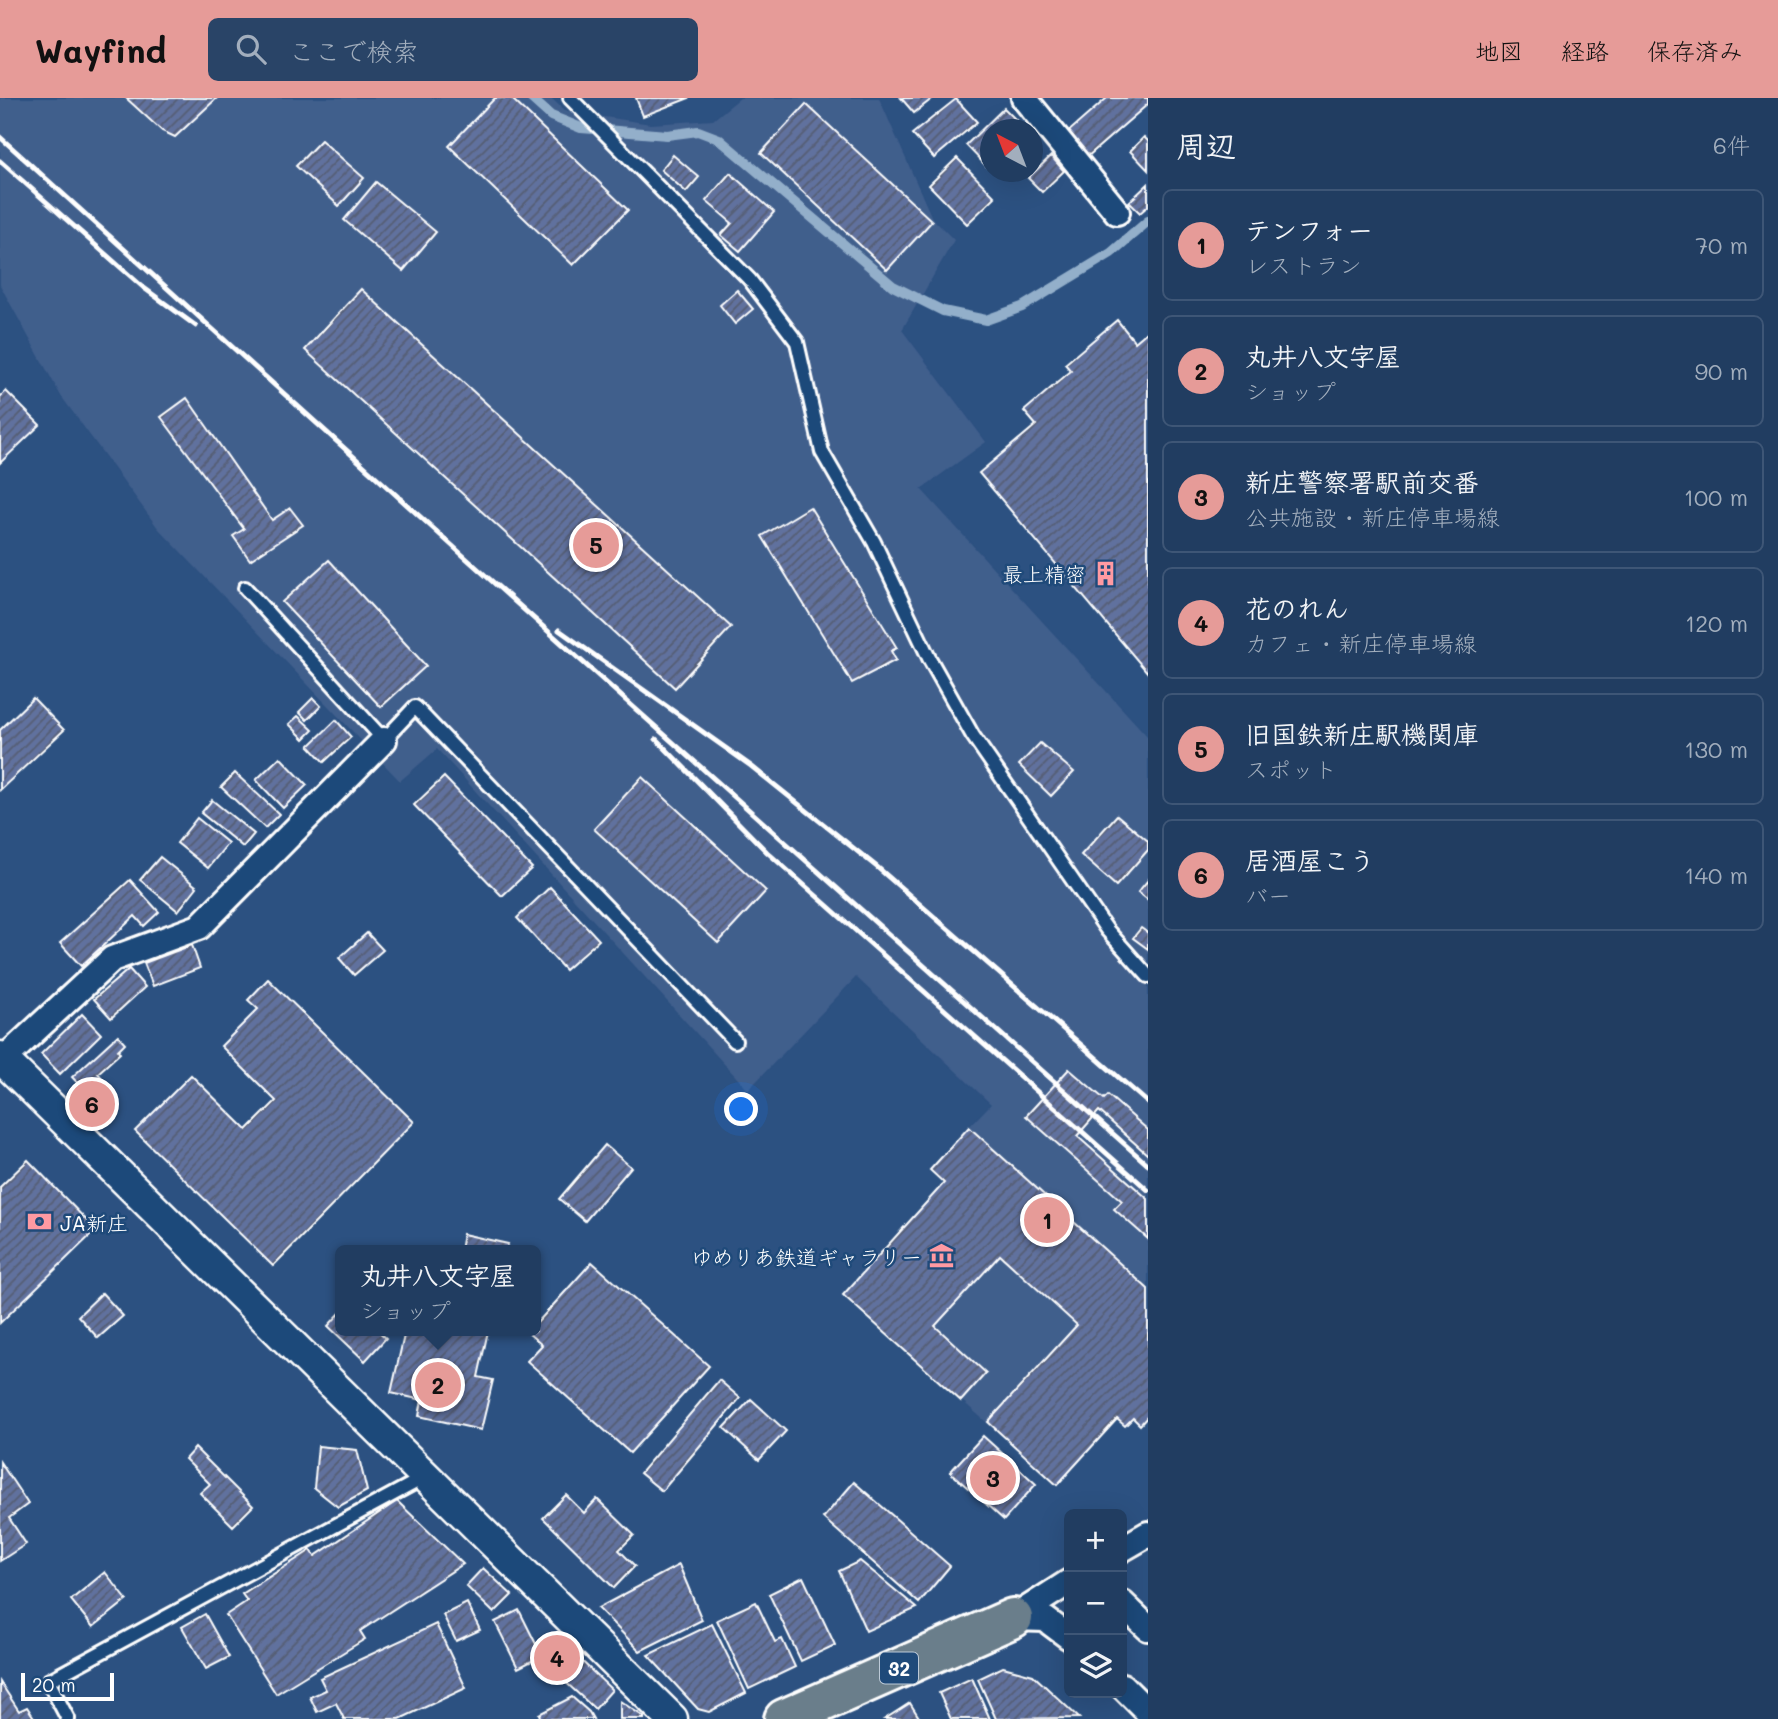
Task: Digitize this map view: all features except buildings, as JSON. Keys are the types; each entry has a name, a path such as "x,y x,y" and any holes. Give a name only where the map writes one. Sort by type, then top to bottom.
{"main road":[{"name":"32","path":"784,1719 1013,1618"}],"street":[{"path":"1024,98 1116,212"},
{"path":"384,740 200,927 112,959 1,1058 672,1719"},
{"path":"1127,1546 1148,1534"},
{"path":"1013,1618 1064,1585"},
{"path":"1127,1608 1148,1629"},
{"path":"1013,1618 1045,1619 1066,1635"},
{"path":"1127,1691 1148,1712"}],"lane":[{"path":"570,98 750,280 797,342 822,452 874,542 929,658 973,736 1107,930 1148,976"},
{"path":"245,588 384,740 415,707 735,1041"},
{"path":"68,1719 48,1681 426,1476"}],"shaded area":[{"path":"0,98 551,98 565,111 651,124 713,120 740,98 879,98 932,218 954,240 902,330 986,442 921,489 1148,737 1148,1416 1140,1425 1133,1418 1125,1426 1117,1420 1057,1485 843,1295 944,1183 969,1127 991,1104 856,977 748,1090 437,749 400,781 158,528 61,396 0,285"}],"waterway":[{"path":"531,98 551,116 581,128 667,135 698,131 719,139 893,286 943,311 986,320 1022,307 1111,253 1148,221"}],"railway":[{"path":"0,137 467,559 1148,1165"},
{"path":"0,161 144,288 196,326"},
{"path":"559,630 751,766 877,867 1148,1103"},
{"path":"656,739 767,852 1148,1190"}],"place":[{"name":"旧国鉄新庄駅機関庫","path":"596,545"},
{"name":"最上精密","path":"1106,573"},
{"name":"居酒屋こう","path":"92,1104"},
{"name":"テンフォー","path":"1047,1220"},
{"name":"JA新庄","path":"40,1222"},
{"name":"ゆめりあ鉄道ギャラリー","path":"942,1256"},
{"name":"丸井八文字屋","path":"438,1385"},
{"name":"新庄警察署駅前交番","path":"993,1478"},
{"name":"花のれん","path":"557,1658"}]}
